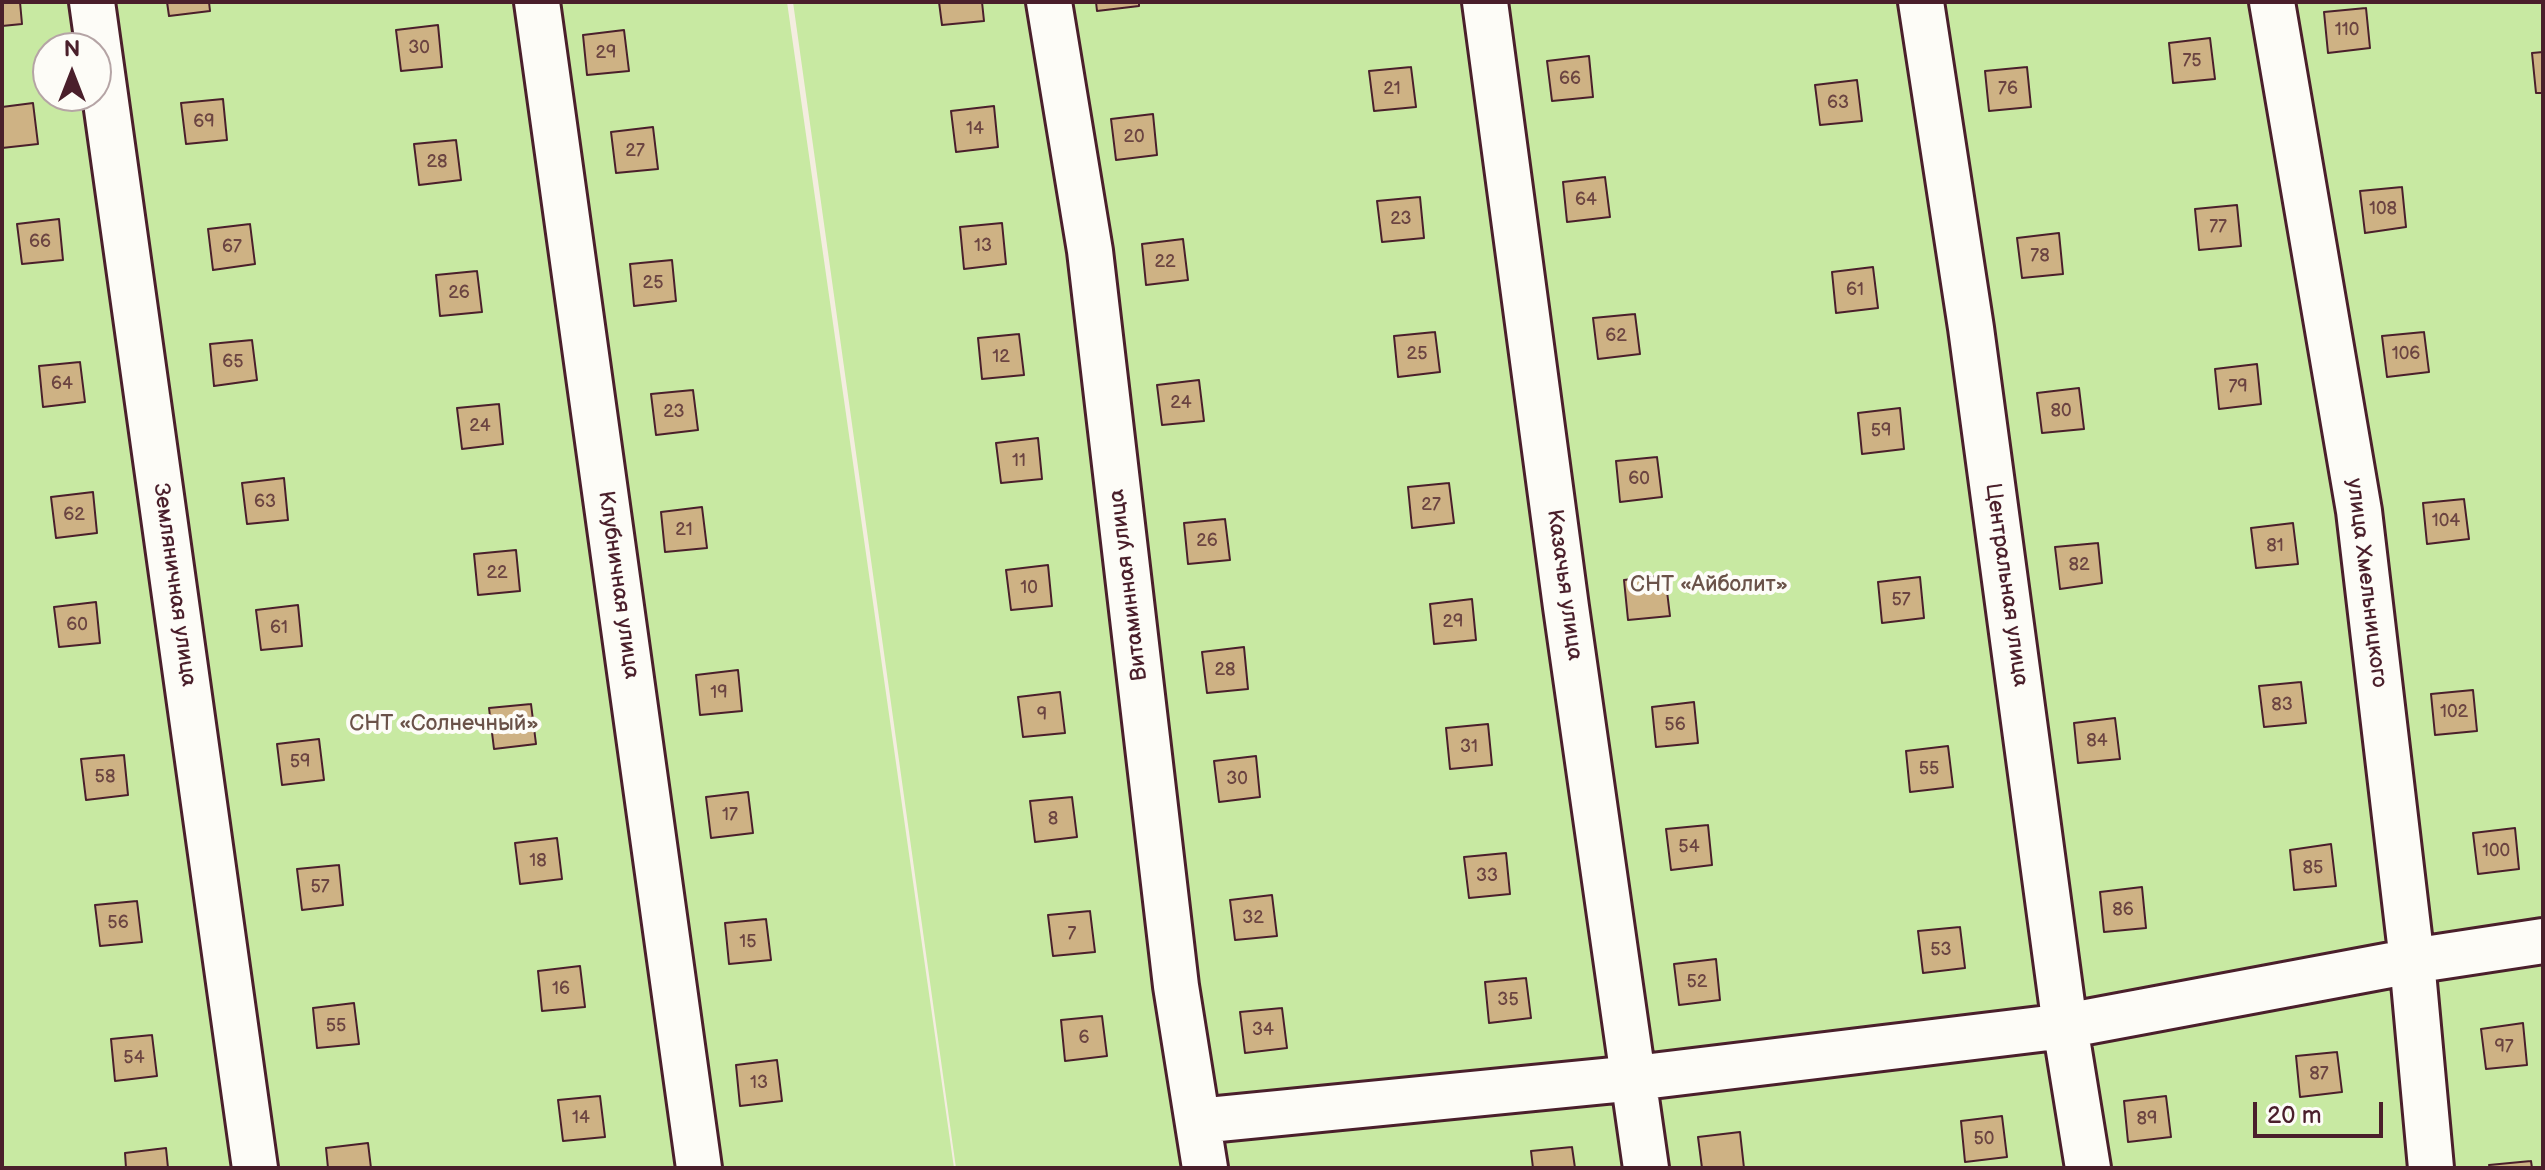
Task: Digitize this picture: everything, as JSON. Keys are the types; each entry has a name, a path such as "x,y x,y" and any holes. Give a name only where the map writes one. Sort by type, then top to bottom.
{"street":[{"name":"Земляничная улица","path":"92,2 255,1168"},
{"name":"Клубничная улица","path":"537,2 699,1168"},
{"name":"Витаминная улица","path":"1049,2 1090,251 1176,986 1205,1168"},
{"name":"Казачья улица","path":"1485,2 1566,607 1646,1168"},
{"name":"Центральная улица","path":"1921,2 1971,328 2065,1026 2088,1168"},
{"name":"улица Хмельницкого","path":"2272,2 2359,511 2412,961 2431,1168"},
{"path":"1198,1121 1635,1078 2065,1026 2412,961 2543,941"}],"green space":[{"name":"СНТ «Солнечный»","path":"2,2 787,2 954,1168 2,1168"},
{"name":"СНТ «Айболит»","path":"793,2 2543,2 2543,1168 956,1168"}],"building":[{"path":"2,2 20,2 22,24 2,26"},
{"path":"167,2 209,2 210,11 169,16"},
{"path":"939,2 982,2 984,21 942,25"},
{"path":"1096,2 1139,2 1139,6 1097,11"},
{"path":"2366,8 2370,48 2328,53 2324,12"},
{"path":"438,25 442,67 401,71 396,30"},
{"path":"624,30 629,71 587,75 583,35"},
{"path":"2210,38 2215,79 2173,83 2169,43"},
{"path":"2543,52 2543,93 2536,93 2532,53"},
{"path":"1589,56 1593,97 1552,101 1547,61"},
{"path":"1411,67 1416,107 1374,111 1369,71"},
{"path":"2027,67 2031,107 1989,111 1985,71"},
{"path":"1857,80 1862,121 1820,125 1815,85"},
{"path":"223,99 227,140 186,144 181,103"},
{"path":"32,103 38,144 2,148 2,107"},
{"path":"994,106 998,147 956,152 951,111"},
{"path":"1153,114 1157,155 1116,160 1111,119"},
{"path":"653,127 658,169 616,173 611,132"},
{"path":"456,140 461,180 419,185 414,144"},
{"path":"1605,177 1610,217 1567,222 1563,182"},
{"path":"2402,187 2406,227 2365,233 2360,191"},
{"path":"1420,197 1424,238 1382,242 1377,201"},
{"path":"2237,205 2241,246 2199,250 2195,209"},
{"path":"59,219 63,260 22,264 17,224"},
{"path":"1002,223 1006,264 964,269 960,227"},
{"path":"250,224 255,264 213,270 208,229"},
{"path":"2059,233 2063,274 2022,278 2017,238"},
{"path":"1183,239 1188,280 1146,285 1142,244"},
{"path":"672,260 676,301 634,306 630,264"},
{"path":"1873,267 1878,308 1836,313 1832,272"},
{"path":"477,271 482,312 440,316 436,275"},
{"path":"1635,314 1640,354 1598,359 1593,318"},
{"path":"1435,332 1440,372 1398,377 1394,336"},
{"path":"2424,332 2429,372 2387,377 2382,336"},
{"path":"1019,334 1024,375 982,379 978,338"},
{"path":"252,340 257,380 214,386 210,344"},
{"path":"80,362 85,402 43,407 39,366"},
{"path":"2257,364 2261,404 2219,409 2215,369"},
{"path":"1199,380 1204,421 1162,425 1157,385"},
{"path":"2079,388 2084,429 2042,433 2037,393"},
{"path":"693,390 698,430 656,435 651,394"},
{"path":"499,404 503,444 462,449 457,408"},
{"path":"1900,408 1904,449 1862,454 1858,413"},
{"path":"1038,438 1042,479 1001,483 996,443"},
{"path":"1657,457 1662,497 1620,502 1616,461"},
{"path":"284,478 288,520 247,524 242,483"},
{"path":"1449,483 1454,523 1412,528 1408,487"},
{"path":"93,492 97,533 56,538 51,497"},
{"path":"2464,499 2469,539 2427,544 2423,503"},
{"path":"702,507 707,548 665,552 661,512"},
{"path":"1225,519 1230,560 1188,564 1184,523"},
{"path":"2293,523 2298,564 2256,568 2251,528"},
{"path":"2098,543 2102,583 2060,589 2055,547"},
{"path":"516,550 520,591 478,595 474,554"},
{"path":"1048,565 1052,606 1011,610 1006,570"},
{"path":"1665,575 1670,616 1628,620 1624,580"},
{"path":"1920,577 1924,618 1882,623 1878,582"},
{"path":"1472,599 1476,640 1434,644 1430,604"},
{"path":"96,602 100,643 59,647 54,607"},
{"path":"298,605 302,646 261,650 256,610"},
{"path":"1244,647 1248,689 1207,693 1202,652"},
{"path":"738,670 742,711 700,715 696,675"},
{"path":"2301,682 2306,723 2264,727 2259,686"},
{"path":"2473,690 2477,731 2435,735 2431,694"},
{"path":"1060,692 1065,733 1023,737 1018,697"},
{"path":"1694,702 1698,743 1656,747 1652,707"},
{"path":"531,704 536,744 494,749 489,708"},
{"path":"2115,718 2120,759 2078,763 2074,723"},
{"path":"1488,724 1492,765 1450,769 1446,728"},
{"path":"319,739 324,780 282,785 277,744"},
{"path":"1948,746 1953,787 1910,792 1906,751"},
{"path":"124,755 128,795 86,800 81,759"},
{"path":"1256,756 1260,797 1219,802 1214,761"},
{"path":"748,792 753,833 711,838 706,797"},
{"path":"1072,797 1077,837 1035,842 1030,801"},
{"path":"1708,825 1712,865 1671,870 1666,829"},
{"path":"2515,828 2519,869 2478,874 2473,833"},
{"path":"557,838 562,879 520,884 515,843"},
{"path":"2331,844 2336,886 2294,890 2290,850"},
{"path":"1506,853 1510,894 1469,898 1464,857"},
{"path":"339,865 343,905 302,910 297,869"},
{"path":"2142,887 2146,928 2104,932 2100,892"},
{"path":"1272,895 1277,936 1235,940 1230,900"},
{"path":"137,901 142,942 100,946 95,905"},
{"path":"1090,911 1095,952 1053,956 1048,915"},
{"path":"766,919 771,960 729,964 725,923"},
{"path":"1960,927 1965,968 1923,973 1918,931"},
{"path":"1716,959 1720,1000 1679,1005 1674,964"},
{"path":"580,966 585,1007 542,1011 538,971"},
{"path":"1526,978 1531,1018 1489,1023 1485,982"},
{"path":"354,1003 359,1044 317,1048 313,1008"},
{"path":"1282,1008 1287,1048 1245,1053 1240,1012"},
{"path":"1102,1016 1107,1056 1065,1061 1061,1020"},
{"path":"2523,1023 2527,1065 2486,1069 2481,1029"},
{"path":"152,1035 157,1076 115,1081 111,1039"},
{"path":"2337,1052 2342,1092 2300,1097 2296,1056"},
{"path":"777,1060 782,1101 740,1106 736,1065"},
{"path":"600,1096 605,1137 563,1141 558,1100"},
{"path":"2166,1096 2171,1137 2128,1142 2124,1101"},
{"path":"2002,1116 2007,1157 1965,1162 1961,1121"},
{"path":"1740,1132 1744,1168 1702,1168 1698,1137"},
{"path":"368,1143 371,1168 328,1168 326,1148"},
{"path":"1572,1147 1575,1168 1533,1168 1531,1151"},
{"path":"166,1148 168,1168 126,1168 125,1153"},
{"path":"2531,1161 2532,1168 2490,1168 2489,1165"}]}
